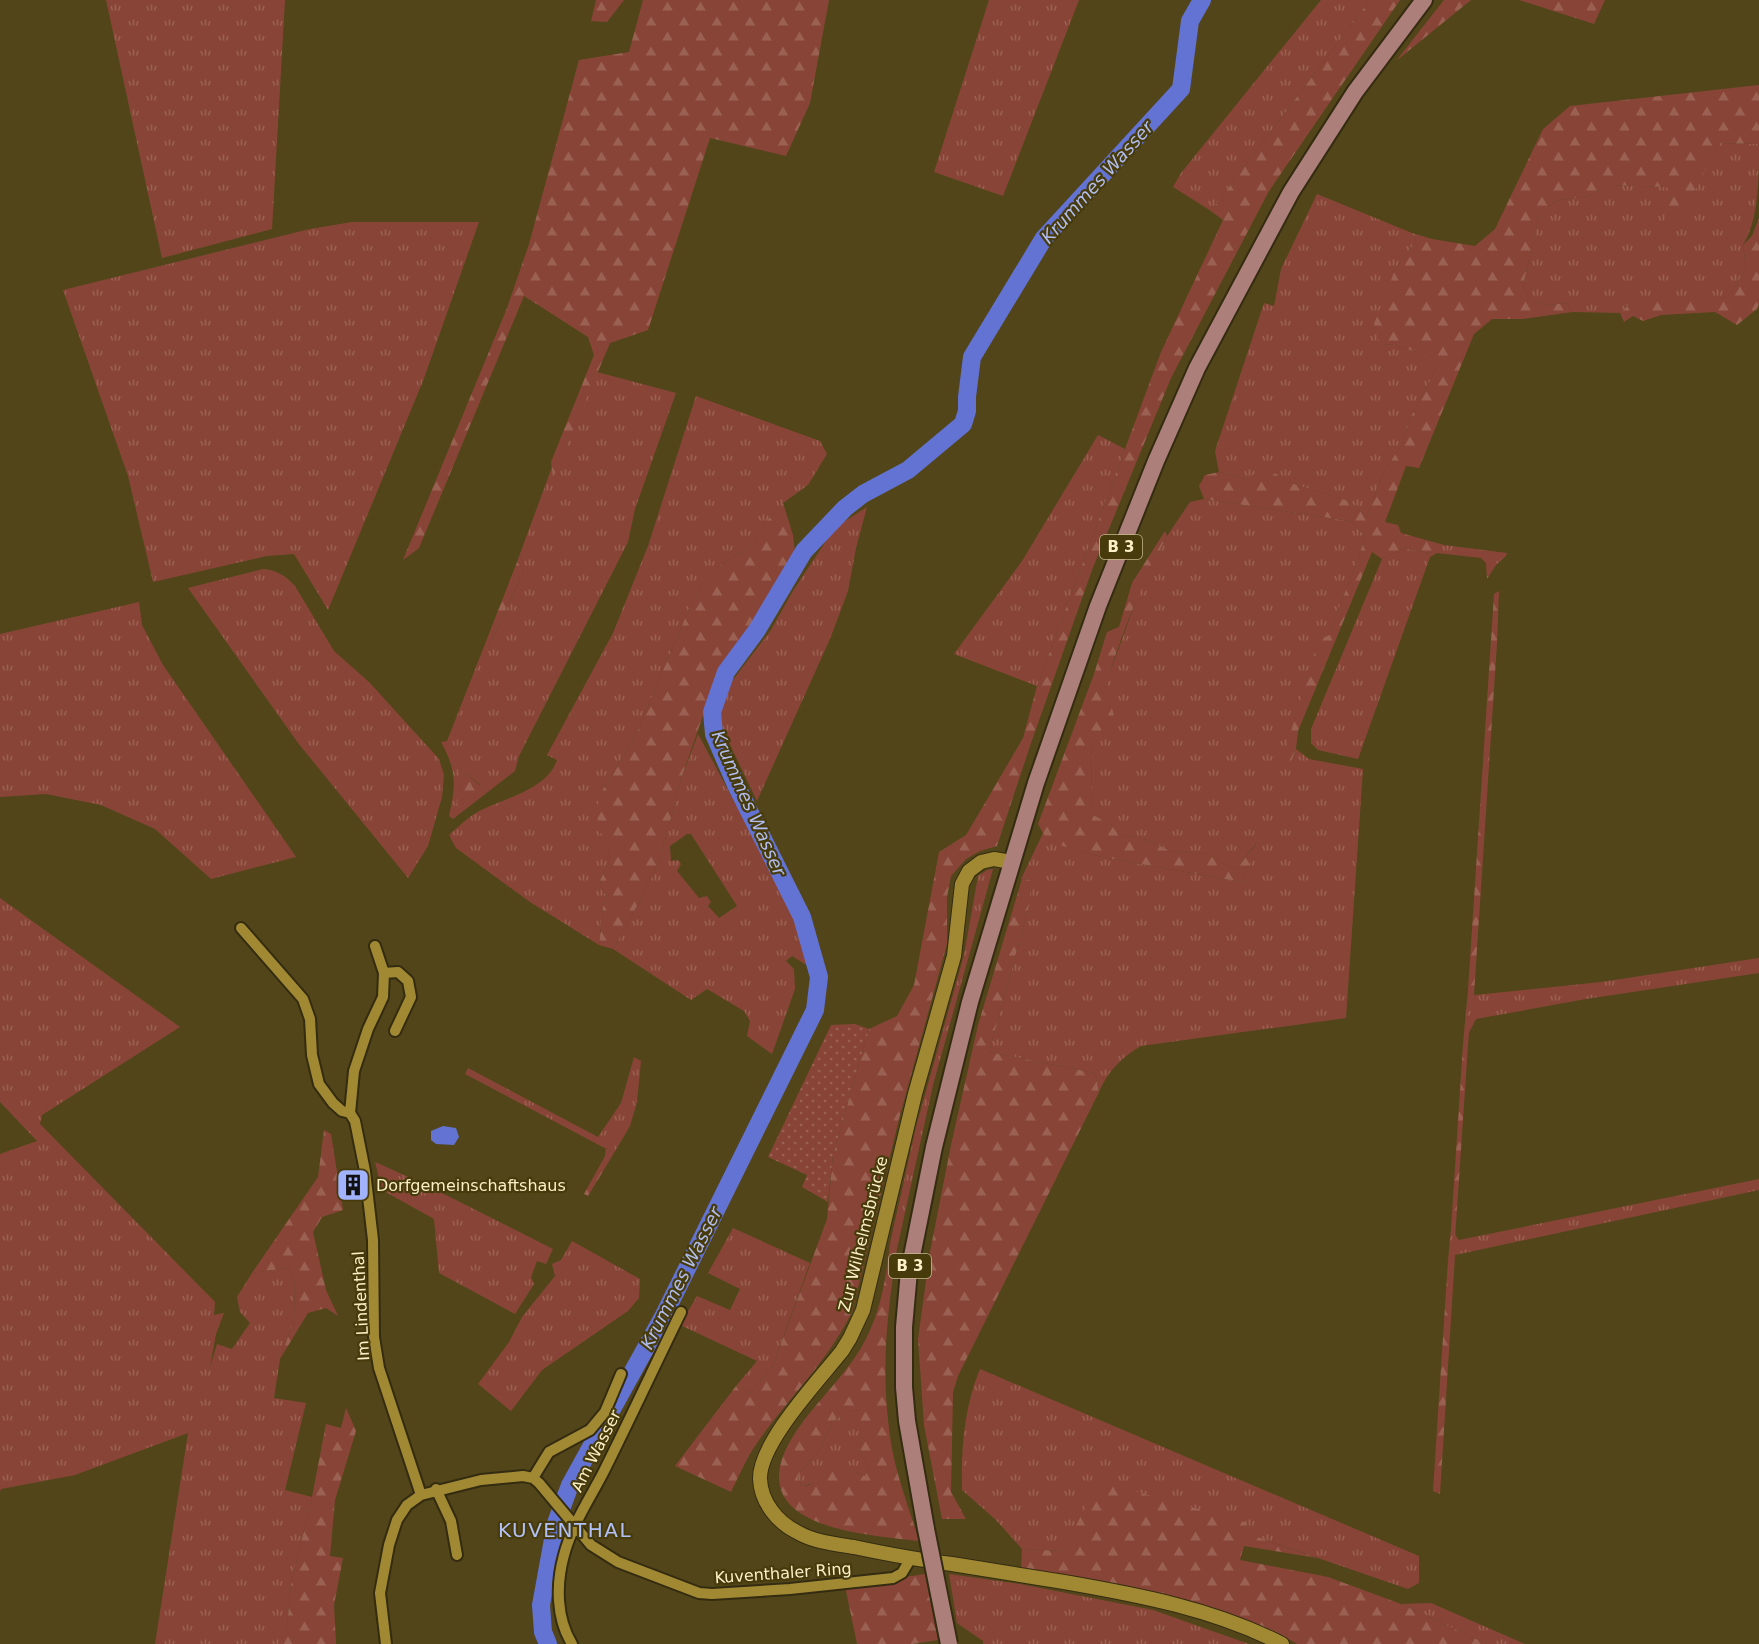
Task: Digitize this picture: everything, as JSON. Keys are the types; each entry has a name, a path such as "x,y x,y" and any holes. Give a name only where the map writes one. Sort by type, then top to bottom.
{"main road":[{"name":"B 3","path":"949,1644 907,1421 904,1387 904,1328 909,1271 934,1147 964,1024 1011,862 1098,606 1156,461 1197,368 1291,192 1355,92 1424,0"}],"street":[{"name":"Zur Wilhelmsbrücke","path":"1011,862 994,859 981,862 969,871 962,884 954,956 915,1094 863,1310 842,1351 777,1432 760,1469 762,1490 770,1509 786,1525 821,1541 1165,1601 1219,1617 1282,1644"},
{"path":"241,928 303,999 310,1018 312,1055 319,1084 333,1103 342,1111 350,1113 354,1071 368,1029 383,997 384,973 375,946"},
{"path":"384,973 398,972 408,981 411,997 395,1031"},
{"name":"Im Lindenthal","path":"350,1113 355,1121 365,1171 373,1240 374,1337 379,1368 421,1495"},
{"name":"Am Wasser","path":"572,1644 560,1614 558,1595 564,1555 574,1526 603,1473 681,1312"},
{"path":"386,1644 380,1593 389,1545 397,1520 407,1505 421,1495 436,1489 481,1480 523,1476 533,1478 549,1452 590,1430 605,1412 621,1374"},
{"name":"Kuventhaler Ring","path":"533,1478 566,1513 591,1545 618,1562 686,1589 712,1594 790,1589 893,1578 902,1573 911,1558"},
{"path":"436,1489 450,1521 457,1555"},
{"path":"932,1562 949,1644"}],"green space":[{"path":"106,0 285,0 272,229 162,258"},
{"path":"596,0 624,0 607,22 591,21"},
{"path":"643,0 829,0 810,103 786,156 710,138 648,330 610,343 553,478 551,462 594,355 588,337 524,296 419,548 403,560 507,308 529,244 579,60 629,52"},
{"path":"989,0 1079,0 1003,196 934,172"},
{"path":"1321,0 1370,0 1211,211 1173,187 1181,173"},
{"path":"1370,0 1400,0 1269,191 1171,378 1092,570 997,846 980,851 966,859 951,876 947,897 947,944 899,1119 852,1312 831,1348 757,1443 731,1492 675,1466 736,1386 750,1393 772,1368 827,1219 833,1155 869,1029 897,1016 914,985 939,852 966,835 1023,738 1037,686 1161,352 1223,220 1211,211"},
{"path":"1444,0 1471,0 1396,61"},
{"path":"1519,0 1605,0 1594,24"},
{"path":"1759,85 1759,144 1719,143 1677,225 1670,229 1664,224 1671,198 1667,187 1608,185 1589,196 1556,201 1539,215 1523,286 1530,300 1549,305 1566,303 1573,312 1523,319 1492,319 1474,334 1419,468 1406,466 1385,522 1398,525 1401,533 1444,545 1429,553 1404,548 1382,559 1372,552 1298,731 1296,749 1289,767 1286,748 1318,641 1329,635 1366,536 1350,521 1204,499 1199,486 1205,475 1219,472 1249,480 1256,471 1277,474 1284,481 1349,501 1367,517 1383,473 1404,441 1410,418 1436,370 1432,357 1395,345 1380,344 1374,324 1395,270 1416,241 1412,233 1432,239 1475,246 1495,229 1543,129 1570,106"},
{"path":"1719,143 1759,144 1755,211 1743,245 1746,268 1730,295 1717,300 1634,300 1620,313 1573,312 1566,303 1549,305 1530,300 1523,286 1539,215 1556,201 1589,196 1608,185 1668,187 1671,198 1665,224 1677,224"},
{"path":"1317,194 1412,233 1416,241 1395,270 1380,344 1395,345 1433,357 1436,370 1410,418 1404,441 1383,473 1367,517 1349,501 1284,481 1249,480 1219,472 1215,451 1264,303 1274,306 1281,269"},
{"path":"1759,218 1759,304 1757,309 1737,325 1715,312 1661,315 1643,321 1633,316 1624,322 1620,313 1634,300 1717,300 1730,295 1746,268 1743,245 1752,236"},
{"path":"352,222 479,222 423,381 328,610 294,554 267,556 153,582 128,476 63,290 310,229"},
{"path":"597,372 676,393 635,509 628,542 519,756 515,771 453,819 449,816 454,778 450,761 441,742 447,741 485,644 488,650 524,570 517,562 552,467 553,476","holes":["459,769 481,785 486,785 461,788"]},
{"path":"696,396 820,441 827,454 808,485 783,503 762,526 753,545 711,571 691,604 635,737 600,794 600,831 609,844 610,862 600,880 602,890 607,896 603,907 599,945 530,902 456,848 449,835 471,816 532,788 551,771 557,760 547,755 613,633 648,546"},
{"path":"1098,435 1125,449 1037,686 954,654 1022,561"},
{"path":"1204,499 1350,521 1366,536 1329,635 1318,642 1289,766 1296,749 1309,759 1363,769 1346,1018 1141,1046 1116,1066 1106,1078 1099,1092 1095,1073 989,1052 1030,902 1030,880 1021,879 1043,833 1049,842 1102,857 1242,882 1257,842 1236,870 1206,854 1171,851 1137,836 1122,837 1110,824 1091,815 1092,735 1108,678 1142,584 1167,536 1190,502"},
{"path":"783,503 793,535 795,553 717,675 680,782 660,860 642,897 613,949 599,945 603,907 607,896 602,890 600,880 610,862 609,844 600,831 596,813 600,794 635,737 691,604 711,571 753,545 762,526"},
{"path":"867,507 848,591 830,639 757,801 723,730 719,713 732,681 771,630 793,591 830,535 842,523"},
{"path":"1165,531 1167,536 1130,617 1108,680 1102,702 1111,706 1114,715 1103,731 1092,735 1091,814 1110,824 1122,837 1137,836 1171,851 1206,854 1236,870 1259,840 1242,882 1102,857 1048,842 1038,824 1094,674 1107,632 1119,627 1132,583"},
{"path":"1444,545 1507,553 1487,579 1486,563 1481,558 1437,553 1430,557 1358,759 1318,750 1311,743 1311,729 1382,559 1404,548 1429,553"},
{"path":"517,562 524,570 488,650 485,644"},
{"path":"263,569 281,574 295,586 334,651 369,682 439,759 444,775 442,797 428,846 408,878 298,743 188,588"},
{"path":"1499,591 1474,995 1468,990 1494,594"},
{"path":"139,602 142,625 163,665 296,857 211,879 155,829 101,805 46,794 0,797 0,634"},
{"path":"698,734 785,896 807,954 808,966 792,956 786,961 794,969 795,989 772,1054 747,1036 750,1021 744,1011 707,989 691,1000 613,949 660,860 680,782","holes":["687,834 691,834 737,906 719,918 708,906 711,902 707,896 699,898 677,871 681,864 678,860 671,861 670,846"]},
{"path":"458,768 480,785 487,785 457,812 455,809 461,788"},
{"path":"993,869 933,1085 897,1249 890,1243 916,1127 964,955 978,876"},
{"path":"1022,879 1030,880 1030,902 989,1052 1095,1073 1099,1092 958,1376 953,1392 951,1492 966,1519 942,1519 924,1425 918,1339 930,1252 978,1025"},
{"path":"0,898 180,1027 42,1115 40,1124 215,1302 214,1315 224,1313 216,1334 210,1367 217,1344 232,1349 250,1323 240,1312 237,1297 252,1273 287,1268 294,1275 295,1317 280,1359 274,1398 306,1403 285,1490 312,1497 291,1584 287,1627 280,1637 279,1644 155,1644 188,1433 75,1475 1,1489 0,1492 0,1154 37,1141 0,1102"},
{"path":"1759,958 1759,973 1586,999 1476,1019 1463,1044 1468,990 1475,995 1601,982"},
{"path":"855,1024 869,1029 833,1155 828,1202 802,1187 807,1175 768,1157 831,1025"},
{"path":"1469,1031 1455,1238 1451,1229 1463,1044"},
{"path":"634,1057 641,1061 637,1102 630,1126 614,1153 465,1074 468,1068 598,1137 621,1103"},
{"path":"324,1130 331,1134 343,1210 322,1217 313,1232 326,1290 338,1316 326,1308 308,1313 280,1359 295,1317 294,1275 287,1268 252,1273 318,1177"},
{"path":"606,1149 614,1153 588,1196 584,1194 605,1156"},
{"path":"375,1162 553,1249 546,1264 537,1261 531,1277 534,1284 515,1314 439,1273 434,1219 382,1190"},
{"path":"1759,1179 1759,1190 1455,1255 1448,1260 1451,1229 1459,1240"},
{"path":"733,1228 810,1263 772,1368 750,1393 736,1386 757,1361 680,1325 697,1296 730,1310 740,1289 708,1273"},
{"path":"572,1241 640,1279 639,1298 628,1311 542,1370 511,1411 478,1384 509,1342 522,1317 555,1276 552,1264 561,1260"},
{"path":"890,1243 897,1249 886,1349 888,1423 897,1472 919,1541 835,1528 810,1518 791,1505 780,1486 781,1462 797,1430 846,1370 868,1336 881,1297","holes":["861,1410 860,1449 868,1469 865,1476 848,1470 822,1473 814,1483 801,1485 798,1478 800,1472 820,1450 832,1422 849,1411"]},
{"path":"1455,1255 1440,1494 1433,1491 1448,1260"},
{"path":"980,1369 1419,1556 1419,1583 1408,1589 1245,1533 1247,1523 1063,1551 1022,1549 995,1519 962,1490 962,1460 967,1413"},
{"path":"346,1408 356,1431 335,1500 330,1556 343,1558 334,1605 336,1644 279,1644 279,1637 287,1627 291,1584 312,1497 326,1424 341,1428"},
{"path":"862,1410 860,1449 868,1469 865,1476 841,1471 813,1484 801,1485 798,1478 800,1472 820,1450 832,1422 849,1411"},
{"path":"1099,1481 1247,1523 1246,1533 1317,1558 1244,1546 1240,1560 1328,1577 1401,1604 1487,1644 1297,1644 1280,1634 1222,1612 1021,1569 1022,1549 1063,1551"},
{"path":"925,1574 938,1640 913,1644 857,1644 845,1586"},
{"path":"949,1574 1020,1584 1153,1610 1249,1644 983,1644 983,1641 957,1623"},
{"path":"1431,1603 1525,1644 1487,1644 1401,1604"}],"water":[{"path":"443,1126 456,1128 459,1137 454,1145 436,1144 431,1140 431,1131"}],"waterway":[{"name":"Krummes Wasser","path":"548,1644 543,1632 541,1605 556,1523 570,1485 664,1315 815,1010 819,977 802,917 736,785 714,734 712,712 726,672 757,630 804,551 845,508 863,494 908,470 963,424 967,411 972,357 1044,238 1181,89 1190,21 1202,0"}],"place":[{"name":"Dorfgemeinschaftshaus","path":"353,1185"}],"district":[{"name":"KUVENTHAL","path":"565,1530"}]}
